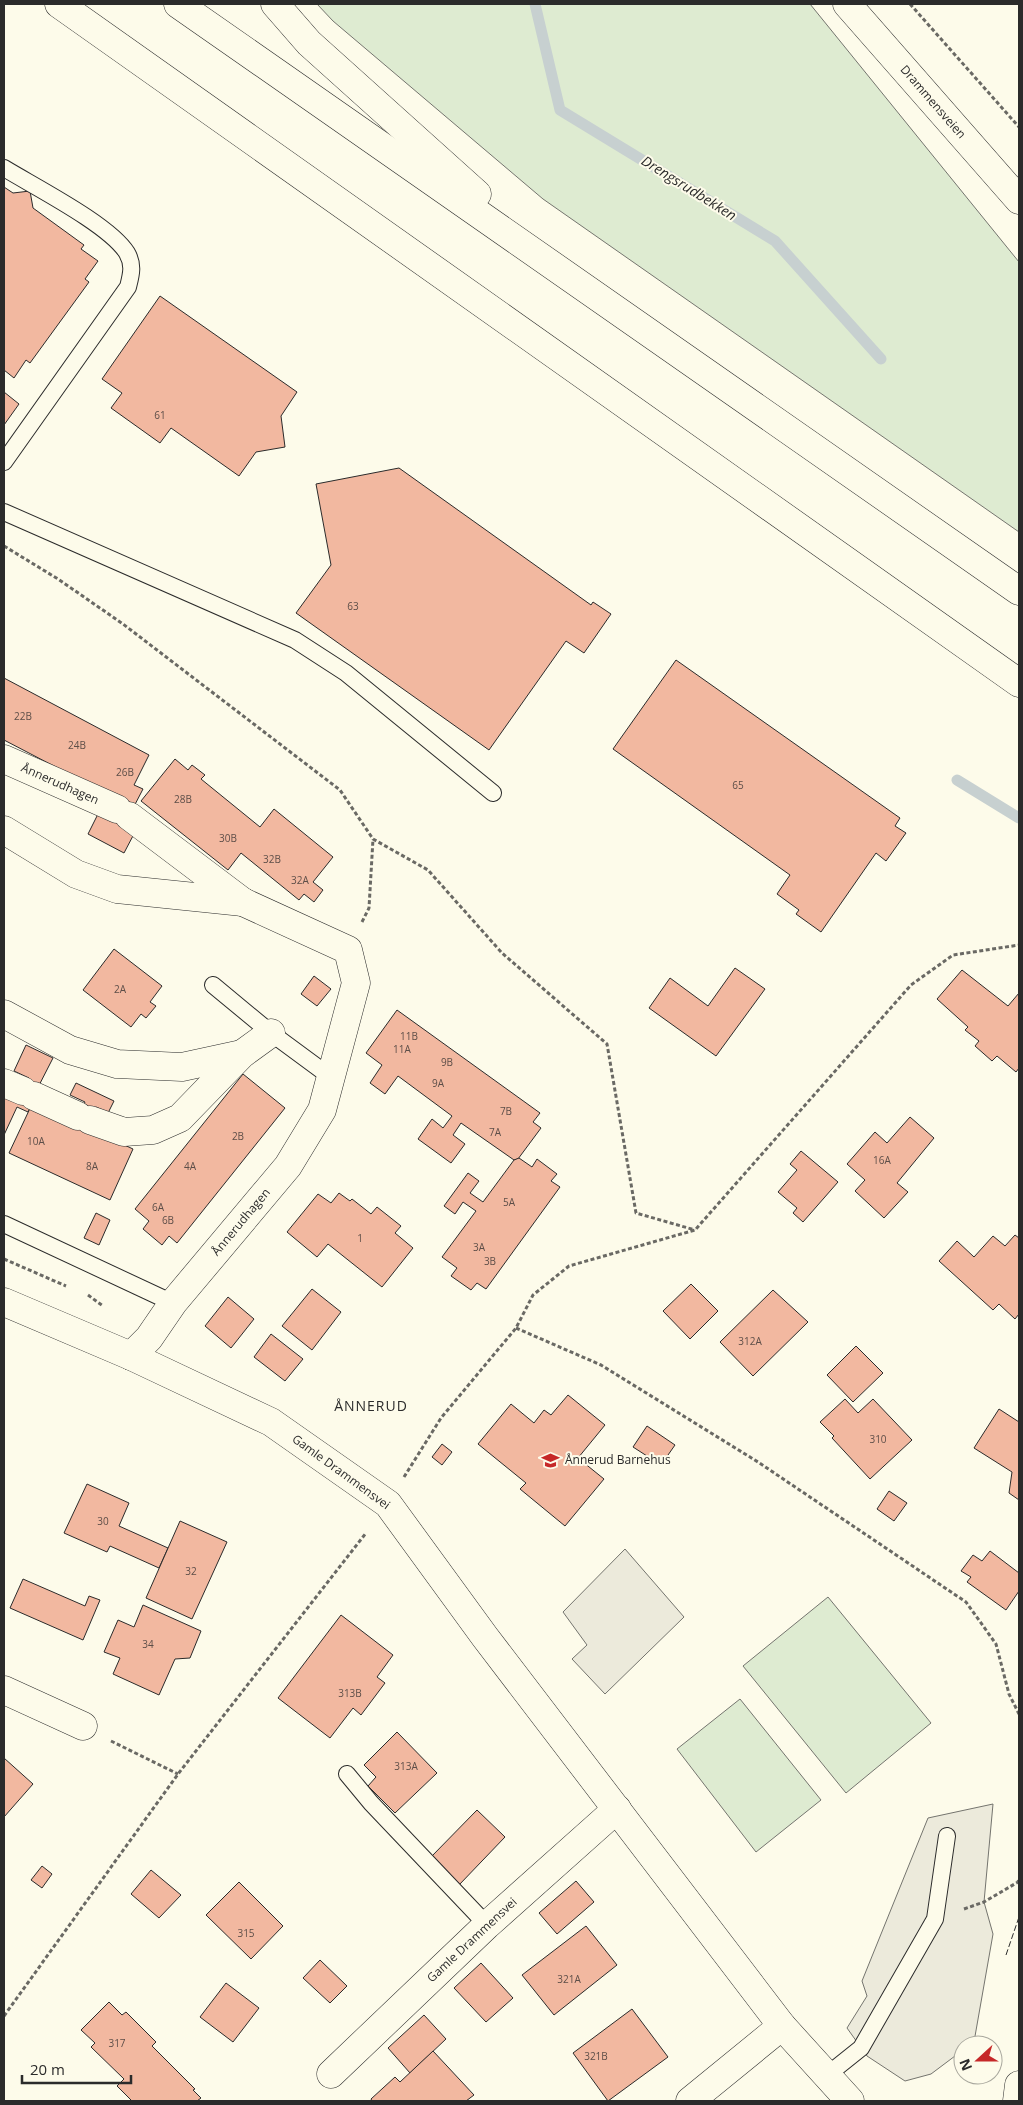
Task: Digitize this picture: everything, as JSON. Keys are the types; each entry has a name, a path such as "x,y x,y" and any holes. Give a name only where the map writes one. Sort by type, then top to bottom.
{"main road":[{"path":"59,4 1019,683"},
{"path":"178,4 1019,591"},
{"path":"274,4 310,44 566,273"},
{"name":"Drammensveien","path":"847,4 1019,200"},
{"name":"Ånnerudhagen","path":"4,759 123,812 244,902 348,950 356,983 322,1110 288,1166 173,1303 140,1347"},
{"name":"Ånnerudhagen","path":"4,830 76,874 117,889 244,902"},
{"path":"4,1014 70,1050 117,1064 182,1067 242,1054"},
{"path":"20,1090 84,1118 124,1132 153,1130 180,1118 242,1054 271,1033"},
{"name":"Gamle Drammensvei","path":"4,1302 140,1347 271,1422 388,1504 485,1637 782,2026 850,2101"},
{"path":"4,1690 83,1726"},
{"name":"Gamle Drammensvei","path":"331,2074 487,1925 617,1809"},
{"path":"690,2101 782,2026"},
{"name":"Gamle Drammensvei","path":"826,2076 843,2101"},
{"path":"1016,2101 1019,2085"}],"lane":[{"path":"4,168 103,229 127,253 132,267 128,287 4,462"},
{"path":"4,512 295,640 346,673 493,793"},
{"path":"213,986 271,1033 332,1078"},
{"path":"4,1224 173,1303"},
{"path":"347,1774 372,1804 487,1925"},
{"path":"826,2076 861,2048 935,1919 947,1836"}],"path":[{"path":"910,4 1019,127"},
{"path":"4,546 58,579 123,624 340,790 373,839 428,870 502,953 607,1044 636,1213 695,1230"},
{"path":"348,950 369,908 373,839"},
{"path":"404,1478 441,1418 516,1328 533,1295 569,1266 695,1230 911,985 953,955 1019,945"},
{"path":"4,1259 71,1288"},
{"path":"79,1292 140,1347"},
{"path":"516,1328 601,1366 758,1462 966,1602 996,1644 1009,1694 1019,1714"},
{"path":"4,2016 178,1774 366,1532"},
{"path":"83,1726 178,1774"},
{"path":"935,1919 984,1902 1018,1882 1019,1878"}],"green space":[{"path":"317,4 810,4 1019,262 1019,532 543,199 333,21"},
{"path":"828,1597 931,1723 846,1793 743,1666"},
{"path":"740,1699 821,1800 756,1852 677,1749"}],"shaded area":[{"path":"625,1549 684,1617 605,1694 572,1659 587,1645 563,1612"},
{"path":"993,1804 984,1902 993,1934 975,2035 953,2035 953,2058 931,2074 905,2081 867,2056 847,2028 867,1996 862,1981 928,1818"}],"building":[{"path":"4,187 13,193 30,191 33,208 84,245 81,249 98,261 85,279 89,282 30,363 26,360 14,378 4,370"},
{"path":"160,296 297,392 281,416 285,447 256,452 239,476 171,428 160,443 111,408 122,393 102,379"},
{"path":"4,392 19,404 4,425"},
{"path":"399,468 591,605 593,602 611,614 584,653 566,641 489,750 296,613 331,565 316,484"},
{"path":"676,660 900,818 895,826 906,833 886,861 876,853 821,932 796,914 799,910 777,894 790,875 613,749"},
{"path":"4,678 149,755 134,785 143,789 129,816 135,832 124,853 88,834 99,812 121,801 4,740"},
{"path":"175,759 188,770 192,765 205,775 201,779 260,827 274,809 333,857 313,882 323,890 314,902 304,894 299,900 241,853 228,870 141,801"},
{"path":"114,949 162,986 150,1002 156,1006 146,1018 141,1014 131,1027 83,990"},
{"path":"735,968 765,989 716,1056 649,1008 670,978 708,1006"},
{"path":"962,970 1008,1006 1019,993 1019,1068 1016,1072 997,1056 992,1061 975,1046 979,1041 965,1030 968,1027 937,999"},
{"path":"314,976 331,989 317,1006 301,994"},
{"path":"397,1010 540,1113 533,1122 541,1128 518,1159 514,1160 461,1123 453,1135 465,1144 451,1163 418,1139 432,1119 443,1128 452,1116 398,1076 385,1094 370,1083 382,1065 366,1053"},
{"path":"26,1045 53,1058 31,1101 33,1102 28,1112 17,1107 4,1135 4,1089 20,1097 29,1078 14,1071"},
{"path":"243,1074 285,1108 177,1243 169,1236 162,1245 143,1229 149,1221 135,1209"},
{"path":"76,1083 114,1101 108,1113 96,1107 86,1127 133,1149 110,1200 9,1153 33,1102 75,1122 85,1102 70,1095"},
{"path":"910,1117 934,1138 897,1183 908,1192 884,1218 855,1191 865,1180 847,1164 875,1132 887,1143"},
{"path":"801,1151 838,1182 803,1222 793,1213 797,1208 778,1192 797,1170 790,1164"},
{"path":"519,1158 532,1167 537,1159 557,1174 551,1181 560,1187 486,1289 477,1283 471,1290 451,1276 457,1268 442,1257 476,1211 463,1202 455,1214 444,1206 468,1173 479,1181 470,1193 483,1202 514,1160"},
{"path":"339,1193 350,1201 352,1199 371,1214 377,1207 401,1226 395,1233 413,1248 382,1287 328,1244 317,1257 287,1232 318,1194 331,1203"},
{"path":"96,1213 110,1220 99,1245 84,1238"},
{"path":"1015,1235 1019,1238 1019,1314 1015,1319 999,1304 993,1310 939,1261 957,1241 974,1257 993,1236 1005,1246"},
{"path":"691,1284 718,1311 690,1339 663,1311"},
{"path":"312,1289 341,1312 312,1350 282,1326"},
{"path":"773,1290 808,1322 753,1376 720,1342"},
{"path":"228,1297 254,1319 231,1348 205,1326"},
{"path":"271,1334 303,1359 285,1381 254,1357"},
{"path":"856,1346 883,1373 853,1402 827,1375"},
{"path":"568,1395 605,1425 578,1458 604,1479 565,1526 520,1489 526,1483 478,1444 511,1404 534,1423 544,1410 551,1415"},
{"path":"845,1399 858,1413 873,1399 912,1440 870,1479 832,1438 834,1436 820,1422"},
{"path":"999,1409 1019,1422 1019,1500 1009,1493 1012,1472 974,1448"},
{"path":"647,1426 675,1445 661,1465 633,1447"},
{"path":"442,1444 452,1452 442,1465 432,1457"},
{"path":"87,1484 129,1503 119,1526 168,1548 159,1568 110,1546 107,1552 64,1533"},
{"path":"889,1491 907,1503 894,1521 877,1509"},
{"path":"180,1521 227,1542 192,1619 146,1598"},
{"path":"990,1551 1019,1573 1019,1591 1006,1610 967,1582 971,1577 961,1571 973,1555 982,1561"},
{"path":"23,1579 85,1606 89,1596 100,1600 83,1640 10,1608"},
{"path":"143,1605 201,1631 190,1658 175,1659 159,1695 113,1674 120,1658 104,1652 118,1620 134,1627"},
{"path":"341,1615 393,1655 377,1677 385,1683 361,1715 353,1708 330,1738 278,1698"},
{"path":"397,1732 437,1773 395,1813 368,1786 376,1777 364,1765"},
{"path":"4,1758 33,1784 4,1817"},
{"path":"477,1810 505,1837 459,1885 431,1857"},
{"path":"42,1866 52,1874 42,1888 31,1880"},
{"path":"151,1870 181,1895 159,1918 131,1894"},
{"path":"576,1881 594,1902 557,1934 539,1913"},
{"path":"239,1882 283,1926 251,1959 206,1915"},
{"path":"586,1926 617,1965 554,2015 522,1975"},
{"path":"320,1960 347,1986 330,2003 303,1978"},
{"path":"481,1963 513,1998 486,2022 454,1988"},
{"path":"226,1983 259,2008 233,2042 200,2017"},
{"path":"109,2002 122,2015 126,2012 156,2042 152,2046 195,2089 193,2090 201,2098 197,2101 132,2101 117,2086 124,2079 91,2047 95,2043 81,2030"},
{"path":"632,2009 668,2057 608,2101 573,2053"},
{"path":"424,2015 446,2039 410,2073 388,2048"},
{"path":"433,2051 474,2095 466,2101 372,2101 371,2099 395,2077 400,2082"}],"waterway":[{"name":"Drengsrudbekken","path":"535,4 560,110 775,241 881,359"},
{"name":"Drengsrudbekken","path":"957,780 1019,818"}],"fence":[{"path":"1006,1955 1019,1917"}],"place":[{"name":"Ånnerud Barnehus","path":"551,1460"}],"district":[{"name":"ÅNNERUD","path":"371,1406"}]}
